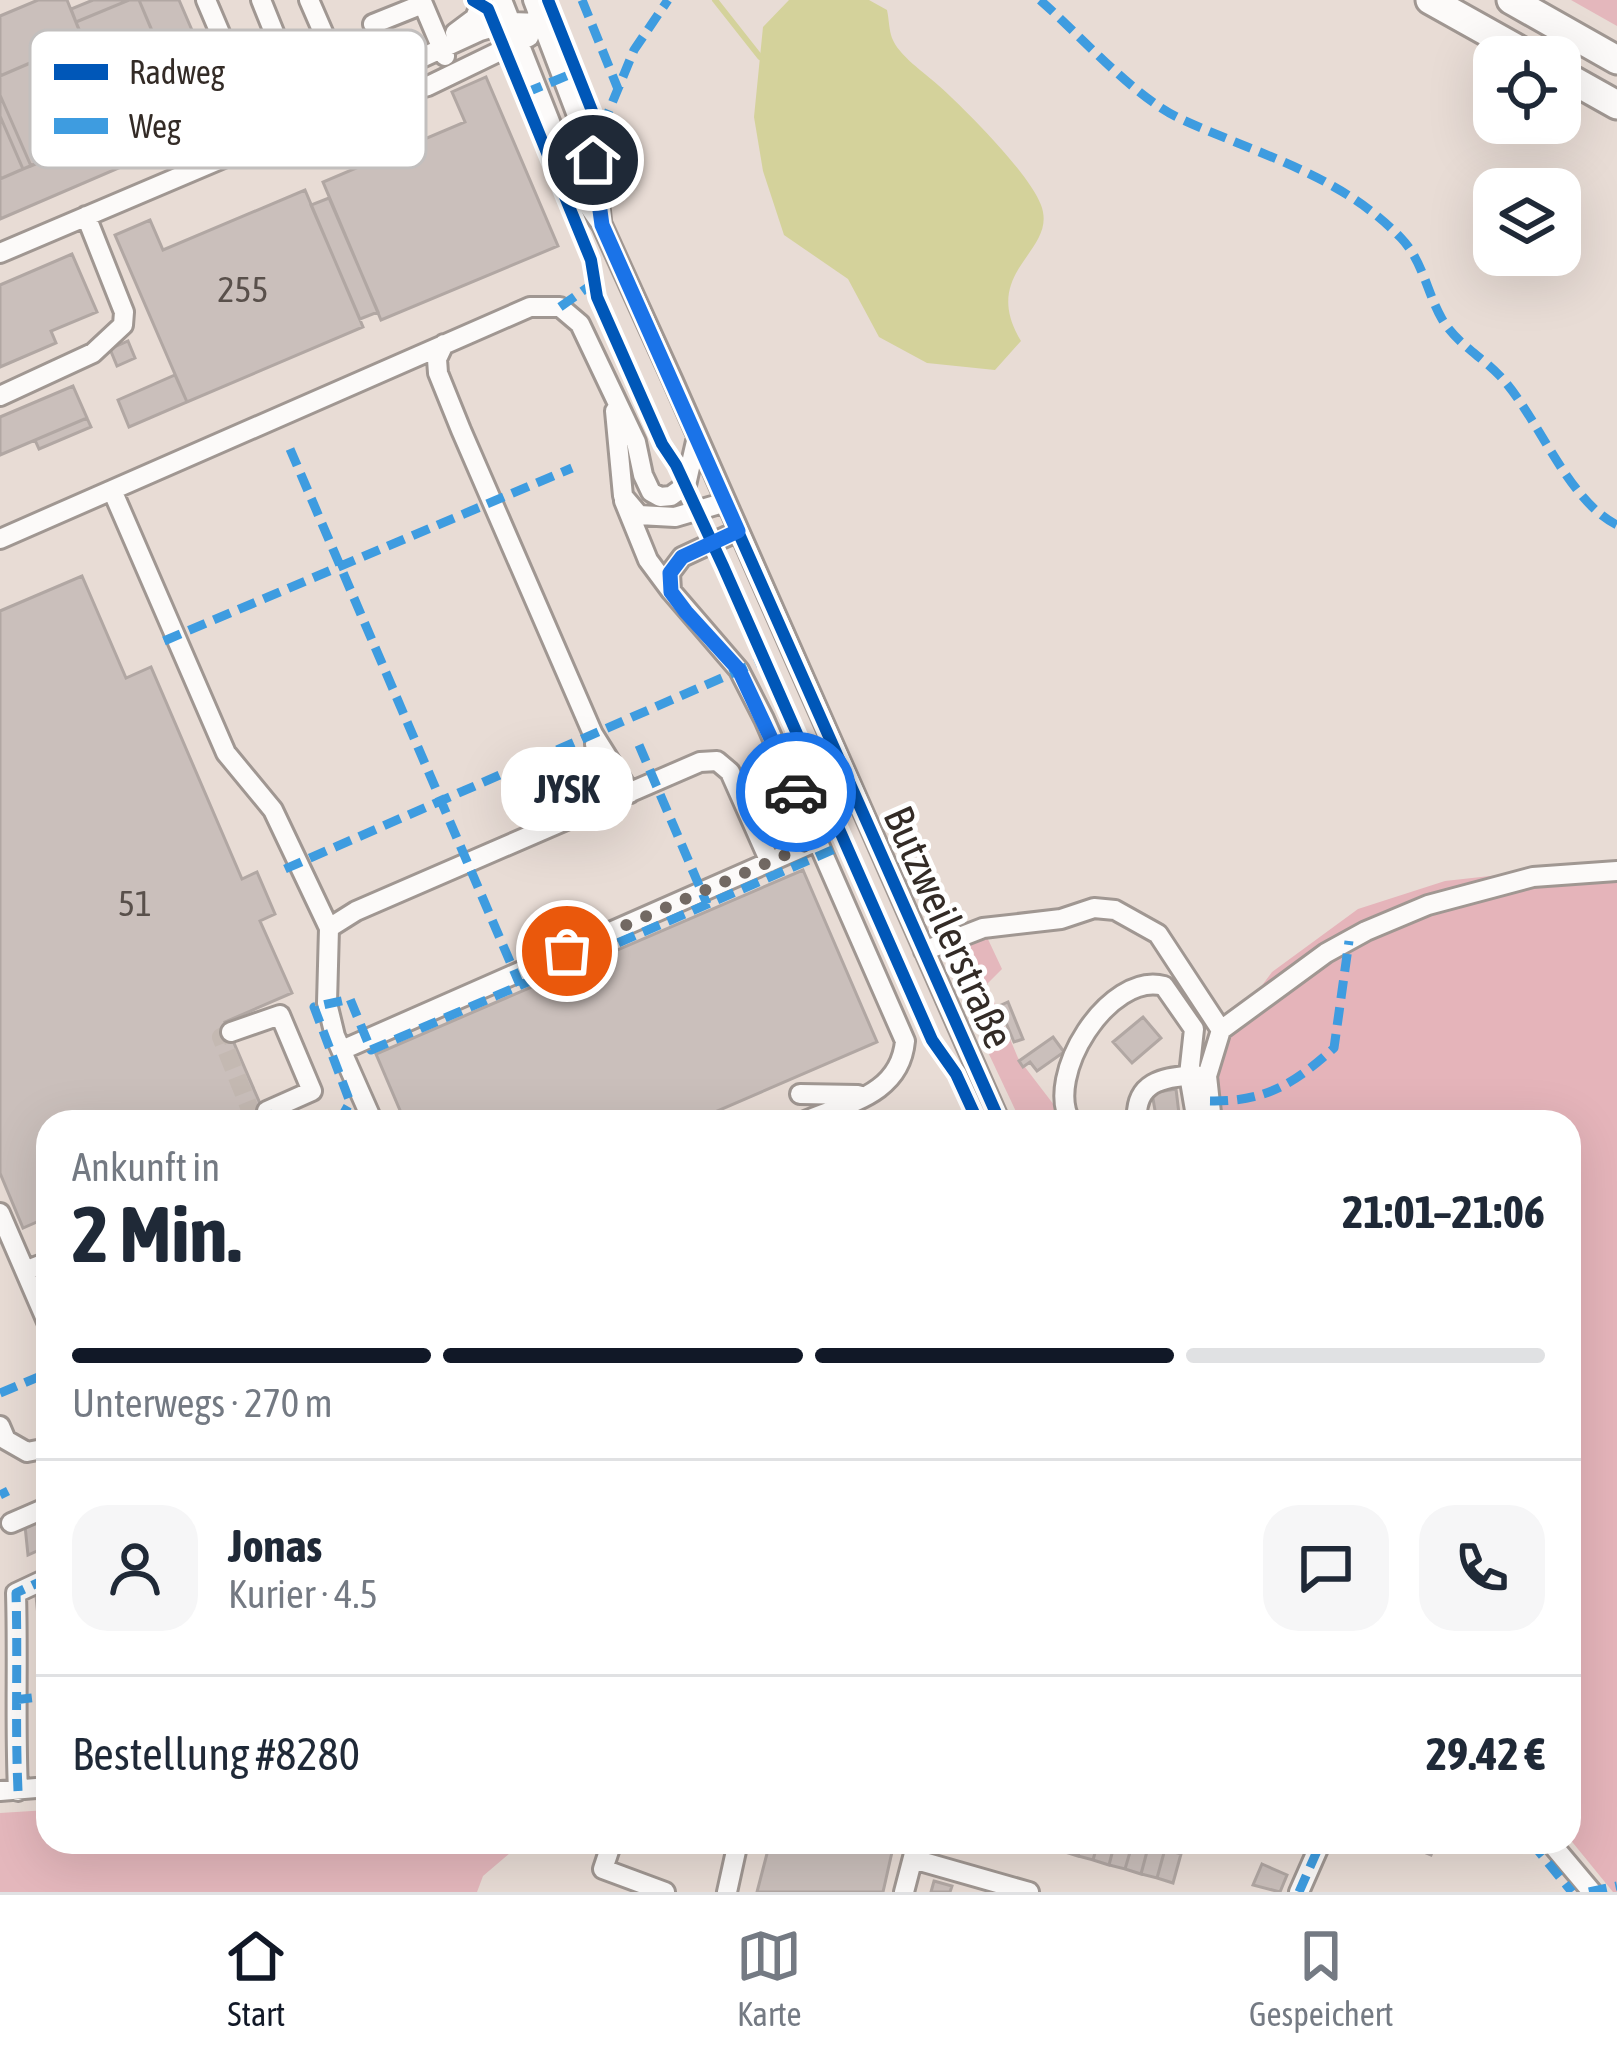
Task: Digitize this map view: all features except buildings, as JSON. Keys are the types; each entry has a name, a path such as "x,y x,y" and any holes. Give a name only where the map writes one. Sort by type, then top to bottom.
{"highway":[{"path":"1430,0 1494,36"},
{"path":"1510,0 1617,60"},
{"path":"1581,85 1617,105"}],"street":[{"path":"206,0 219,30"},
{"path":"261,0 273,30"},
{"path":"309,0 324,30"},
{"path":"440,45 475,18 482,0"},
{"name":"Butzweilerstraße","path":"502,0 577,190 602,225 995,1110"},
{"name":"Butzweilerstraße","path":"533,0 593,160 602,225"},
{"path":"373,24 423,4 452,71"},
{"path":"426,52 512,22 540,23"},
{"path":"426,78 520,43 540,23"},
{"path":"0,253 198,168"},
{"path":"0,396 93,353 123,325 124,312 86,216"},
{"path":"0,539 530,307 560,308 580,324 636,442 651,492 671,496 686,485 697,436"},
{"path":"444,344 436,358 438,373 479,472 593,734 630,793"},
{"path":"614,394 626,512 648,560 739,670 905,1041 900,1069 884,1087 831,1110"},
{"path":"112,490 226,753 273,810 328,928 327,1003 365,1110"},
{"path":"623,496 640,515 675,517 726,502"},
{"path":"671,592 670,573 682,557 738,531"},
{"path":"585,812 592,801 598,760 593,734"},
{"path":"328,928 338,919 700,762 717,761 730,772 770,862"},
{"path":"341,1050 817,841"},
{"path":"1198,1076 1221,1030 1326,953 1366,931 1428,905 1533,877 1617,871"},
{"path":"924,952 983,928 1061,919 1094,908 1115,910 1158,934 1221,1030"},
{"path":"1064,1110 1064,1085 1083,1038 1103,1009 1132,987 1146,983 1164,986 1189,1018 1196,1037 1199,1110"},
{"path":"232,1032 280,1015 312,1091 269,1110"},
{"path":"1136,1110 1147,1085 1158,1079 1198,1076"},
{"path":"800,1094 863,1096"},
{"path":"0,1213 36,1294"},
{"path":"25,1271 36,1267"},
{"path":"0,1426 6,1440 27,1453 36,1451"},
{"path":"11,1523 36,1512"},
{"path":"9,1791 19,1680 16,1593 36,1584"},
{"path":"608,1854 603,1869 665,1892"},
{"path":"727,1892 735,1854"},
{"path":"904,1892 914,1854"},
{"path":"926,1854 1029,1892"},
{"path":"1299,1892 1316,1854"},
{"path":"1560,1854 1592,1892"}],"shaded area":[{"path":"789,0 869,0 887,10 892,38 900,51 995,142 1041,205 1044,221 1039,236 1013,279 1009,296 1010,317 1021,341 995,370 927,363 879,337 848,279 784,235 763,171 754,117 763,27"},
{"path":"1571,0 1617,0 1617,26"},
{"path":"1617,862 1617,1892 1581,1853 1581,1110 1219,1110 1216,1080 1226,1051 1225,1035 1272,972 1358,909 1445,881"},
{"path":"986,935 1002,969 987,984 1018,1058 1058,1110 1015,1110 945,961 948,950"},
{"path":"36,1811 36,1854 509,1854 483,1876 477,1892 0,1892 0,1813"}],"waterway":[{"path":"715,0 760,57"}],"tunnel":[{"path":"231,1032 221,1037 250,1110"}],"marked path":[{"path":"582,0 618,89"},
{"path":"596,122 608,113 634,50 668,0"},
{"path":"1040,0 1161,108 1324,181 1377,216 1408,247 1448,328 1500,376 1568,478 1599,513 1617,525"},
{"path":"525,93 576,72"},
{"path":"560,307 594,283"},
{"path":"290,449 520,985"},
{"path":"164,641 572,468"},
{"path":"285,869 765,659"},
{"path":"639,745 707,904"},
{"path":"346,1110 350,1102 314,1007 350,999 371,1050 846,844"},
{"path":"1210,1101 1247,1098 1278,1088 1334,1048 1349,941"},
{"path":"0,1393 36,1378"},
{"path":"0,1495 8,1491"},
{"path":"18,1791 16,1593 36,1584"},
{"path":"14,1700 36,1697"},
{"path":"1299,1892 1316,1854"},
{"path":"1541,1854 1572,1892"},
{"path":"1589,1892 1617,1886"}],"cycle path":[{"path":"473,0 488,9 591,260 597,297 723,566 932,1040 956,1074 972,1110"},
{"path":"548,0 598,126 594,160 602,225 995,1110"}],"way so far":[{"path":"567,951 817,841 796,792"}],"place":[{"name":"JYSK","path":"567,951"}],"route":[{"path":"593,160 602,225 738,531 682,557 670,573 671,592 739,670 796,792"}]}
